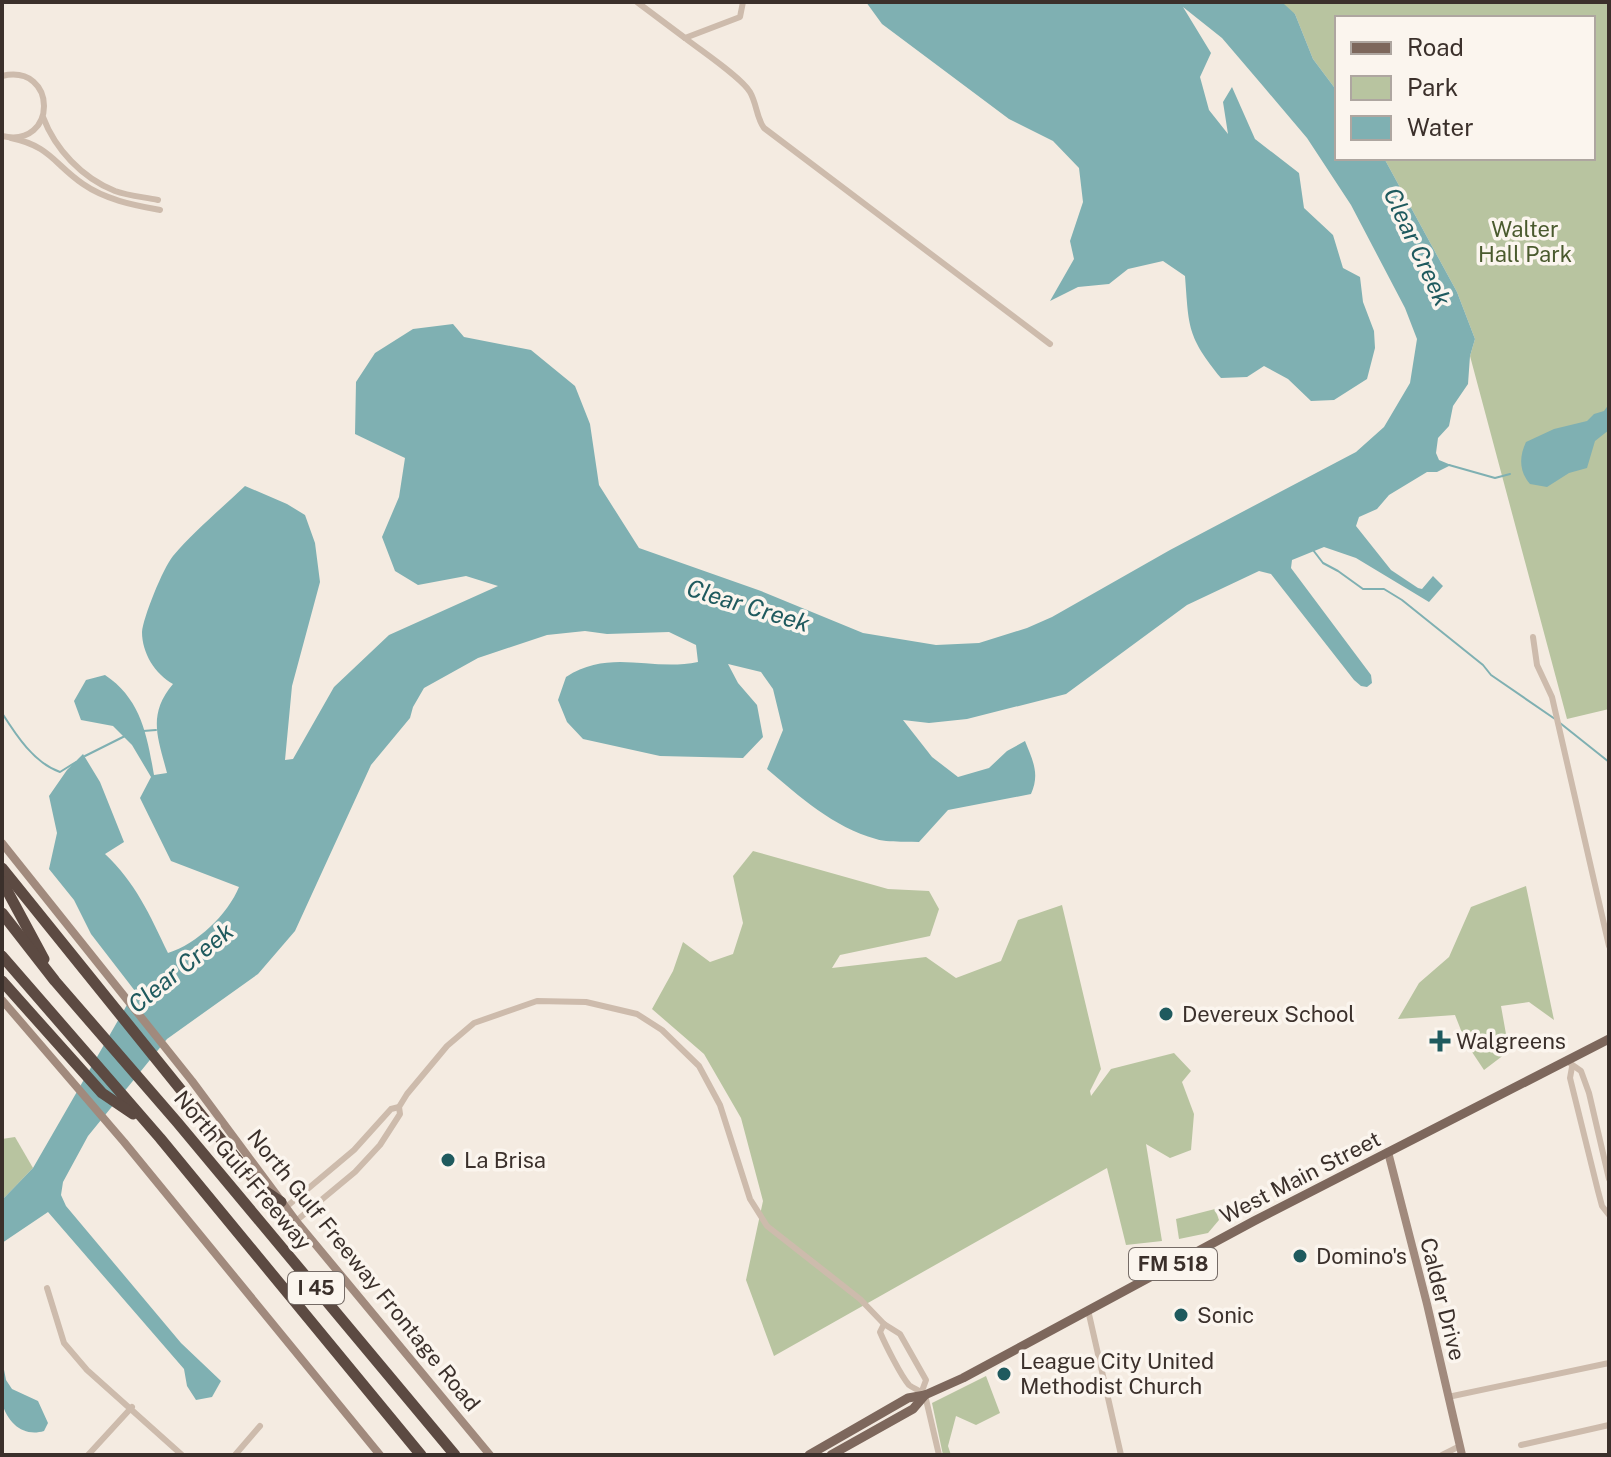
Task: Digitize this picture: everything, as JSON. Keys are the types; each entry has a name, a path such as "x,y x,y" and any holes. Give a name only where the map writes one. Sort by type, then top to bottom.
{"highway":[{"path":"2,868 211,1128 262,1189 283,1205"},
{"path":"2,881 55,981"},
{"name":"I 45","path":"2,913 55,981"},
{"name":"North Gulf Freeway","path":"2,956 160,1138 421,1455"},
{"path":"2,981 102,1093 147,1123"},
{"name":"North Gulf Freeway","path":"55,981 455,1455"}],"main road":[{"name":"North Gulf Freeway Frontage Road","path":"2,843 152,1030 283,1205 490,1455"},
{"path":"2,1000 124,1142 380,1455"},
{"name":"West Main Street","path":"809,1455 908,1398 963,1378 1388,1152 1570,1064 1609,1039"},
{"name":"Calder Drive","path":"1388,1152 1461,1450"},
{"name":"West Main Street","path":"831,1455 913,1409 924,1393"}],"street":[{"path":"637,2 748,89 757,118 764,128 1050,344"},
{"path":"685,38 740,17 743,2"},
{"path":"3,75 20,75 37,85 45,103 43,117 34,130 26,136 5,138"},
{"path":"43,117 54,141 93,179 116,191 158,200"},
{"path":"5,138 29,142 46,151 83,184 109,198 160,210"},
{"path":"1533,637 1537,665 1555,709 1609,946"},
{"path":"296,1221 355,1172 380,1145 400,1114 399,1107 407,1094 447,1046 474,1023 537,1001 586,1002 637,1014 662,1030 699,1066 720,1105 750,1199 767,1226 900,1334 926,1380 924,1393 939,1455"},
{"path":"1570,1064 1581,1071 1589,1093 1609,1179"},
{"path":"1570,1064 1570,1078 1598,1191 1602,1206 1609,1215"},
{"path":"283,1205 354,1150 391,1109 399,1107"},
{"path":"47,1288 64,1343 87,1370 132,1407 182,1455"},
{"path":"1088,1310 1121,1455"},
{"path":"884,1324 880,1332 886,1345 910,1386 924,1393"},
{"path":"1448,1397 1609,1363"},
{"path":"88,1455 132,1407"},
{"path":"1521,1445 1609,1425"},
{"path":"235,1455 260,1426"},
{"path":"1442,1455 1461,1450"}],"green space":[{"name":"Walter Hall Park","path":"1271,2 1609,2 1609,709 1567,719 1470,356 1475,339 1457,292 1385,160 1595,160 1595,16 1335,16 1335,88 1313,59 1295,14"},
{"path":"753,851 888,889 929,891 939,909 930,936 840,955 832,968 926,957 956,978 1001,961 1018,920 1062,905 1101,1069 1090,1091 1091,1096 1111,1069 1174,1053 1191,1071 1182,1082 1194,1114 1191,1150 1170,1158 1146,1144 1162,1241 1126,1245 1107,1168 774,1356 746,1280 763,1201 741,1118 704,1054 652,1009 673,971 683,942 710,962 733,954 743,923 733,876"},
{"path":"1526,886 1554,1020 1529,1002 1501,1006 1509,1051 1484,1070 1466,1043 1455,1015 1398,1019 1419,983 1449,957 1471,907"},
{"path":"15,1137 33,1168 2,1200 2,1139"},
{"path":"1215,1209 1219,1220 1208,1233 1179,1239 1176,1219"},
{"path":"986,1376 1000,1413 976,1425 956,1416 948,1446 951,1455 943,1455 932,1403"}],"water":[{"name":"Clear Creek","path":"866,2 1271,2 1284,4 1295,14 1313,59 1335,88 1335,160 1385,160 1457,292 1475,339 1468,384 1453,406 1449,426 1438,438 1436,453 1439,460 1451,465 1437,472 1427,472 1389,495 1377,509 1359,517 1356,526 1391,570 1418,588 1422,589 1433,576 1443,586 1429,602 1356,558 1324,547 1292,560 1291,568 1371,675 1372,683 1367,687 1354,680 1271,574 1259,571 1187,605 1066,694 967,719 929,723 903,720 932,757 958,777 989,768 1007,751 1025,741 1034,768 1031,794 948,810 919,842 881,840 845,827 818,810 767,769 783,730 773,689 761,672 728,664 738,683 757,705 763,737 743,758 660,756 583,739 567,722 558,700 566,677 583,668 615,662 698,662 696,645 669,632 607,634 585,631 547,635 478,658 424,688 410,718 371,765 295,931 258,974 167,1039 88,1136 63,1182 61,1195 66,1206 181,1343 221,1381 212,1397 196,1400 187,1386 184,1369 48,1212 2,1243 2,1200 33,1168 135,991 91,934 74,900 49,869 57,833 49,796 83,754 100,782 124,842 105,854 133,888 168,953 200,935 234,897 239,887 171,861 140,798 151,777 132,745 113,726 81,720 74,701 86,680 105,675 127,695 140,719 154,775 167,773 158,738 157,717 173,684 161,675 147,655 143,625 159,582 173,556 245,486 305,515 315,543 320,582 292,686 285,760 293,759 334,687 389,635 498,586 466,576 418,585 395,571 382,537 399,497 405,458 355,434 356,382 375,353 413,329 453,324 464,337 531,350 575,386 590,424 599,485 639,548 761,591 863,633 936,645 979,643 1052,617 1170,550 1356,452 1384,427 1410,383 1417,339 1405,308 1351,205 1307,138 1263,86 1222,38 1183,7 1211,53 1200,77 1209,110 1228,134 1223,102 1232,87 1255,139 1299,173 1304,208 1333,235 1343,268 1360,277 1363,302 1374,331 1375,348 1367,379 1334,400 1311,401 1288,379 1264,366 1247,377 1221,378 1202,352 1192,331 1185,276 1163,261 1128,269 1109,284 1078,287 1050,301 1074,259 1070,241 1083,202 1079,168 1053,141 1009,119 882,24"},
{"path":"1609,404 1609,430 1595,441 1587,468 1569,473 1547,487 1530,484 1521,464 1526,442 1554,429 1587,421 1594,414 1604,411"},
{"path":"2,1359 6,1380 12,1389 38,1401 48,1423 44,1431 24,1430 8,1417 1,1398"}],"waterway":[{"path":"1449,465 1495,478 1510,474"},
{"path":"1313,550 1323,563 1363,589 1384,589 1402,600 1483,665 1491,675 1555,719"},
{"path":"2,713 34,755 51,768 60,772 76,762"},
{"path":"1560,723 1609,762"},
{"path":"143,731 156,730"},
{"path":"85,756 125,736"}],"place":[{"name":"Devereux School","path":"1166,1014"},
{"name":"Walgreens","path":"1440,1041"},
{"name":"La Brisa","path":"448,1160"},
{"name":"Domino's","path":"1300,1256"},
{"name":"Sonic","path":"1181,1315"},
{"name":"League City United Methodist Church","path":"1004,1374"}]}
